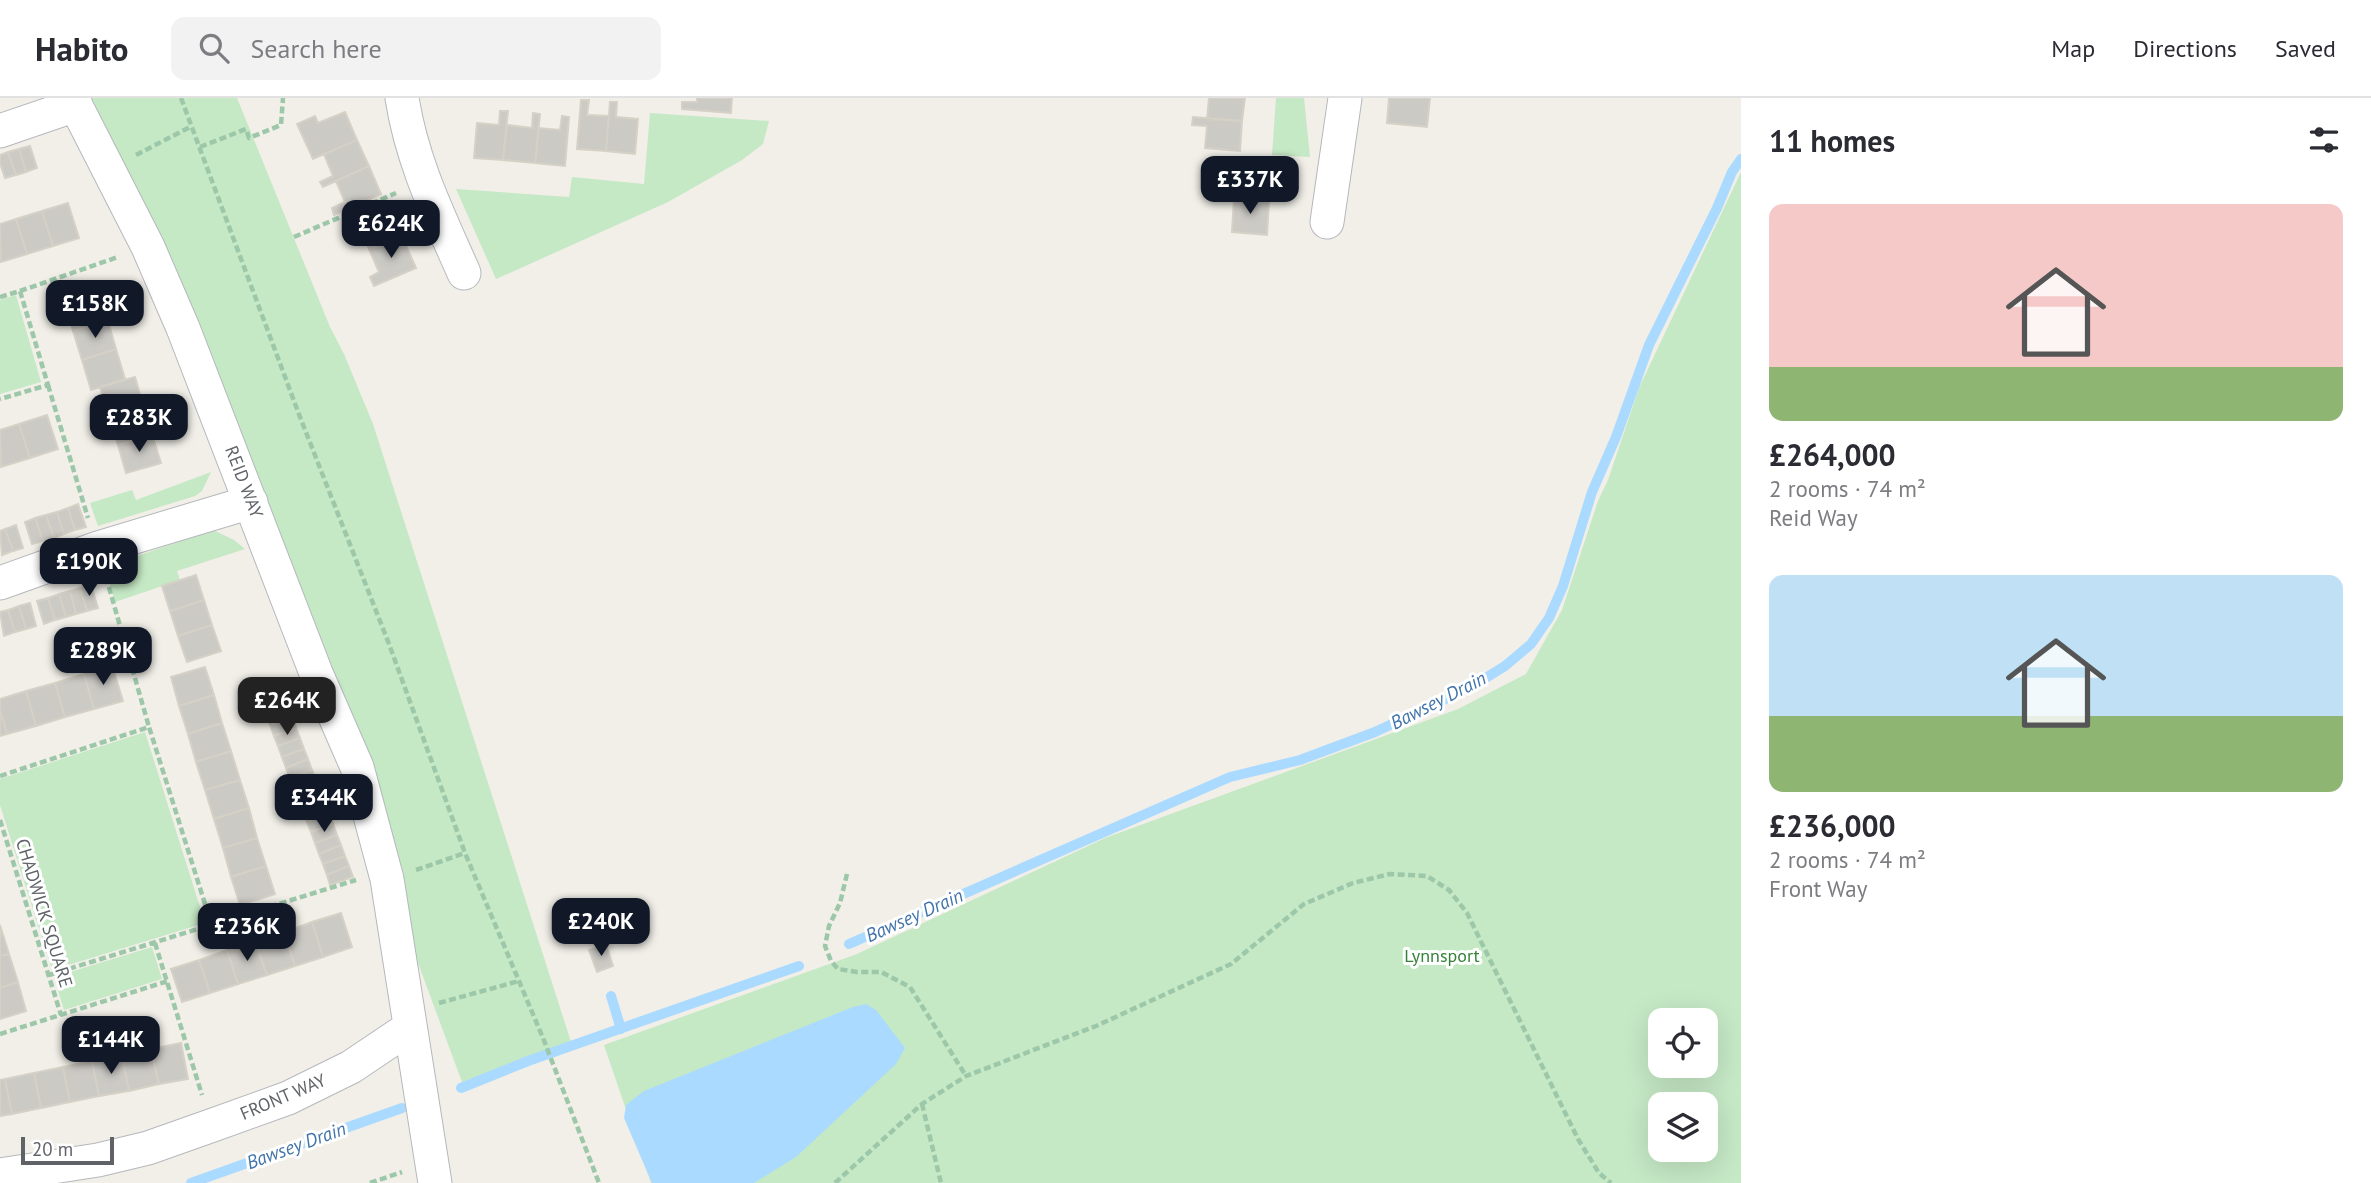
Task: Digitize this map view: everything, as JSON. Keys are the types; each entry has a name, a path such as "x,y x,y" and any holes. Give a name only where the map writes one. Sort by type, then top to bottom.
{"street":[{"path":"402,98 408,134 425,183 464,273"},
{"path":"1327,222 1345,98"},
{"path":"0,131 74,102"},
{"name":"REID WAY","path":"74,102 148,247 183,328 316,673 356,767 387,879"},
{"path":"0,583 97,548 251,502"},
{"path":"387,879 435,1183"},
{"name":"FRONT WAY","path":"0,1175 98,1160 148,1148 288,1098 351,1067 408,1020"}],"path":[{"path":"181,98 300,417 389,644 465,853 543,1038 599,1183"},
{"path":"200,147 246,129 250,138 281,125 283,98"},
{"path":"107,170 192,126"},
{"path":"294,237 406,188 425,183"},
{"path":"0,297 148,247"},
{"path":"20,291 149,727 212,926"},
{"path":"0,399 48,385"},
{"path":"0,776 149,727"},
{"name":"CHADWICK SQUARE","path":"0,820 61,1015"},
{"path":"49,975 366,877 387,879 465,853"},
{"path":"846,874 840,903 829,926 825,946 831,961 838,969 881,972 910,987 966,1076"},
{"path":"835,1183 922,1104 966,1076 1096,1026 1231,964 1304,904 1353,883 1390,874 1427,876 1449,890 1467,914 1578,1139 1599,1173 1611,1183"},
{"path":"155,942 204,1104 213,1125"},
{"path":"0,1034 168,981"},
{"path":"408,1020 519,981"},
{"path":"922,1104 941,1183"}],"green space":[{"path":"72,98 237,98 330,327 373,424 571,1042 462,1082 387,879 357,767"},
{"path":"1276,98 1304,98 1310,157 1272,155"},
{"path":"650,113 769,121 763,144 742,160 668,202 496,279 456,189 569,197 572,177 644,184"},
{"name":"Lynnsport","path":"1741,172 1741,1183 651,1183 604,1045 857,954 1105,838 1458,709 1526,674 1562,610 1598,501 1608,480 1639,388"},
{"path":"16,295 41,382 0,394 0,300"},
{"path":"211,472 202,491 195,496 98,526 90,503 132,490 136,500"},
{"path":"213,530 234,540 245,549 177,571 180,580 115,602 105,567"},
{"path":"145,732 205,923 52,970 0,805 0,779"},
{"path":"152,947 162,979 64,1010 54,977"}],"water":[{"path":"866,1004 876,1010 905,1048 896,1064 796,1157 754,1183 652,1183 624,1118 626,1105 644,1091"}],"building":[{"path":"697,98 732,98 731,113 682,109 682,102 697,102"},
{"path":"1209,98 1245,98 1242,121 1207,119"},
{"path":"1389,98 1430,98 1427,127 1387,123"},
{"path":"581,100 589,100 587,115 609,116 606,151 577,149"},
{"path":"610,102 617,102 616,117 638,119 635,154 606,151"},
{"path":"500,111 508,111 503,160 474,158 477,123 499,125"},
{"path":"345,112 357,140 313,159 297,124 315,116 318,123"},
{"path":"533,113 540,114 535,163 503,160 507,125 532,128"},
{"path":"562,116 569,117 565,166 535,163 539,128 560,130"},
{"path":"1193,117 1242,121 1240,151 1205,148 1207,126 1192,125"},
{"path":"357,140 369,166 323,187 320,182 333,176 324,154"},
{"path":"30,146 37,168 26,172 19,149"},
{"path":"19,149 26,172 16,175 8,152"},
{"path":"8,152 16,175 5,178 0,155"},
{"path":"1238,163 1272,166 1269,201 1234,198"},
{"path":"369,166 381,194 334,215 332,208 345,202 336,181"},
{"path":"1234,198 1269,201 1267,235 1232,232"},
{"path":"387,202 401,234 369,249 359,226 349,230 345,220"},
{"path":"68,203 79,238 53,246 42,211"},
{"path":"42,211 53,246 27,254 16,219"},
{"path":"16,219 27,254 1,262 0,224"},
{"path":"401,234 416,268 374,286 370,277 379,272 369,249"},
{"path":"99,292 108,321 73,331 65,303"},
{"path":"108,321 116,349 82,360 73,331"},
{"path":"116,349 125,379 91,390 82,360"},
{"path":"135,377 143,405 109,416 100,387"},
{"path":"143,405 152,434 118,445 109,416"},
{"path":"47,415 58,449 30,458 19,424"},
{"path":"19,424 30,458 1,467 0,430"},
{"path":"152,434 161,463 126,473 118,445"},
{"path":"78,504 86,527 75,530 68,508"},
{"path":"68,508 75,530 64,534 57,512"},
{"path":"57,512 64,534 54,538 46,515"},
{"path":"46,515 54,538 43,541 35,518"},
{"path":"35,518 43,541 32,544 25,522"},
{"path":"16,525 23,548 13,551 5,529"},
{"path":"5,529 13,551 2,555 0,531"},
{"path":"196,575 204,600 170,611 162,586"},
{"path":"91,585 98,608 87,611 80,588"},
{"path":"80,588 87,611 76,614 70,591"},
{"path":"70,591 76,614 66,617 59,594"},
{"path":"59,594 66,617 55,620 48,598"},
{"path":"48,598 55,620 44,624 37,601"},
{"path":"204,600 212,625 178,636 170,611"},
{"path":"30,603 36,626 26,629 19,606"},
{"path":"19,606 26,629 15,632 8,610"},
{"path":"8,610 15,632 4,636 0,612"},
{"path":"212,625 221,651 187,662 178,636"},
{"path":"112,665 123,701 94,709 84,674"},
{"path":"205,667 214,695 179,706 171,677"},
{"path":"84,674 94,709 65,717 55,683"},
{"path":"55,683 65,717 36,726 26,691"},
{"path":"281,686 284,696 262,704 258,694"},
{"path":"26,691 36,726 7,734 0,710 0,699"},
{"path":"214,695 222,723 188,734 179,706"},
{"path":"284,696 288,707 266,715 262,704"},
{"path":"288,707 293,717 270,725 266,715"},
{"path":"0,710 7,734 0,736"},
{"path":"293,717 296,728 274,736 270,725"},
{"path":"222,723 231,751 196,762 188,734"},
{"path":"296,728 300,738 278,746 274,736"},
{"path":"300,738 304,749 282,757 278,746"},
{"path":"304,749 308,759 286,768 282,757"},
{"path":"231,751 240,780 205,790 196,762"},
{"path":"308,759 312,770 290,778 286,768"},
{"path":"312,770 316,780 294,789 290,778"},
{"path":"240,780 249,808 214,819 205,790"},
{"path":"321,793 325,803 303,812 299,801"},
{"path":"325,803 329,814 307,822 303,812"},
{"path":"249,808 257,838 223,848 214,819"},
{"path":"329,814 333,824 311,832 307,822"},
{"path":"333,824 337,835 315,843 311,832"},
{"path":"337,835 341,845 319,854 315,843"},
{"path":"257,838 266,866 231,877 223,848"},
{"path":"341,845 345,856 323,864 319,854"},
{"path":"345,856 349,866 327,875 323,864"},
{"path":"266,866 275,894 240,905 231,877"},
{"path":"349,866 353,877 330,885 327,875"},
{"path":"341,913 352,947 323,957 312,922"},
{"path":"312,922 323,957 295,966 284,932"},
{"path":"0,925 9,954 0,956"},
{"path":"284,932 295,966 267,975 255,941"},
{"path":"255,941 267,975 238,984 227,950"},
{"path":"606,945 613,966 597,972 589,950"},
{"path":"227,950 238,984 210,993 199,960"},
{"path":"9,954 18,982 0,988 0,956"},
{"path":"199,960 210,993 182,1002 171,969"},
{"path":"18,982 26,1011 0,1019 0,988"},
{"path":"181,1043 188,1079 159,1084 151,1049"},
{"path":"151,1049 159,1084 129,1091 122,1055"},
{"path":"122,1055 129,1091 99,1096 92,1061"},
{"path":"92,1061 99,1096 70,1102 63,1067"},
{"path":"63,1067 70,1102 41,1108 34,1073"},
{"path":"34,1073 41,1108 12,1114 5,1079"},
{"path":"5,1079 12,1114 0,1116 0,1080"}],"waterway":[{"name":"Bawsey Drain","path":"849,944 1230,777 1300,760 1375,732 1471,687 1505,666 1531,644 1549,618 1563,586 1592,492 1616,437 1649,345 1732,172 1741,159"},
{"name":"Bawsey Drain","path":"461,1088 528,1061 799,966"},
{"path":"611,996 621,1029"},
{"name":"Bawsey Drain","path":"191,1183 402,1108"}]}
